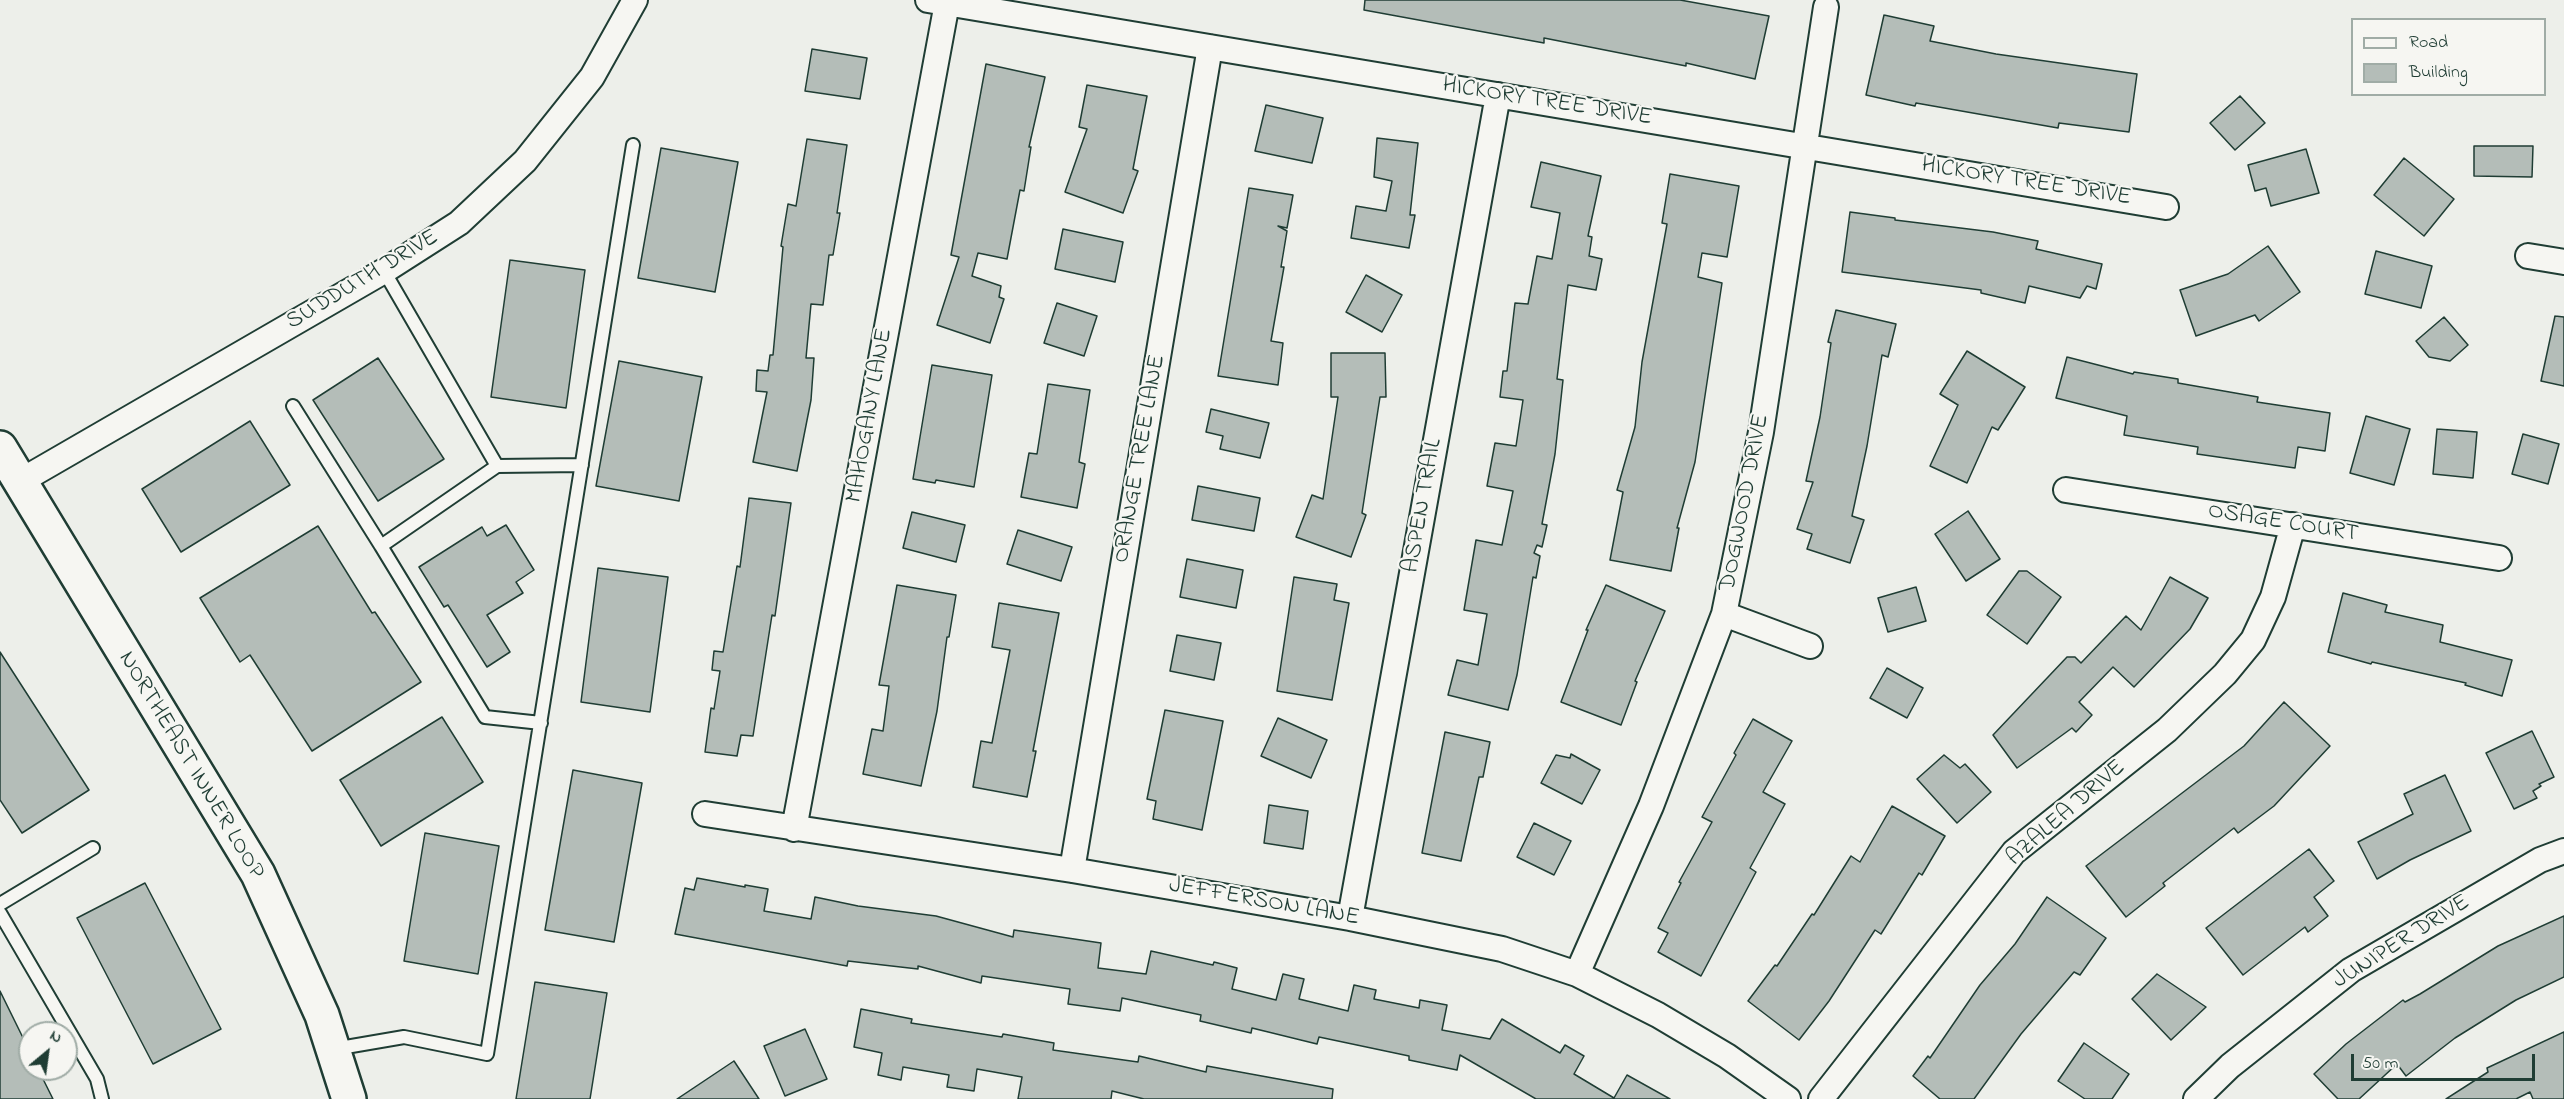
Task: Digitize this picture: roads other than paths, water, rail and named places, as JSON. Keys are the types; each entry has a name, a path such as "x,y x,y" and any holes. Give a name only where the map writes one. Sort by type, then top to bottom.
{"main road":[{"name":"NORTHEAST INNER LOOP","path":"0,448 258,874 322,1015 349,1099"}],"street":[{"name":"SUDDUTH DRIVE","path":"19,482 384,272 459,223 525,161 592,77 635,0"},
{"name":"HICKORY TREE DRIVE","path":"938,2 2166,207"},
{"name":"MAHOGANY LANE","path":"794,829 938,2"},
{"name":"DOGWOOD DRIVE","path":"1577,974 1652,806 1724,614 1761,432 1826,7"},
{"name":"ORANGE TREE LANE","path":"1072,870 1210,47"},
{"name":"ASPEN TRAIL","path":"1350,918 1498,95"},
{"path":"2528,256 2564,262"},
{"name":"OSAGE COURT","path":"2066,490 2499,558"},
{"name":"AZALEA DRIVE","path":"1821,1099 2014,852 2167,730 2225,674 2253,640 2273,597 2293,525"},
{"path":"1724,614 1810,645"},
{"name":"JEFFERSON LANE","path":"705,814 1072,870 1350,918 1502,949 1577,974 1658,1015 1717,1050 1788,1099"},
{"name":"JUNIPER DRIVE","path":"2196,1099 2230,1066 2351,970 2540,860 2564,851"}],"lane":[{"path":"333,1049 404,1036 487,1054 633,145"},
{"path":"384,272 496,466"},
{"path":"293,406 485,717 540,723"},
{"path":"381,546 496,466 582,465"},
{"path":"0,904 93,848"},
{"path":"0,913 97,1079 102,1099"}]}
